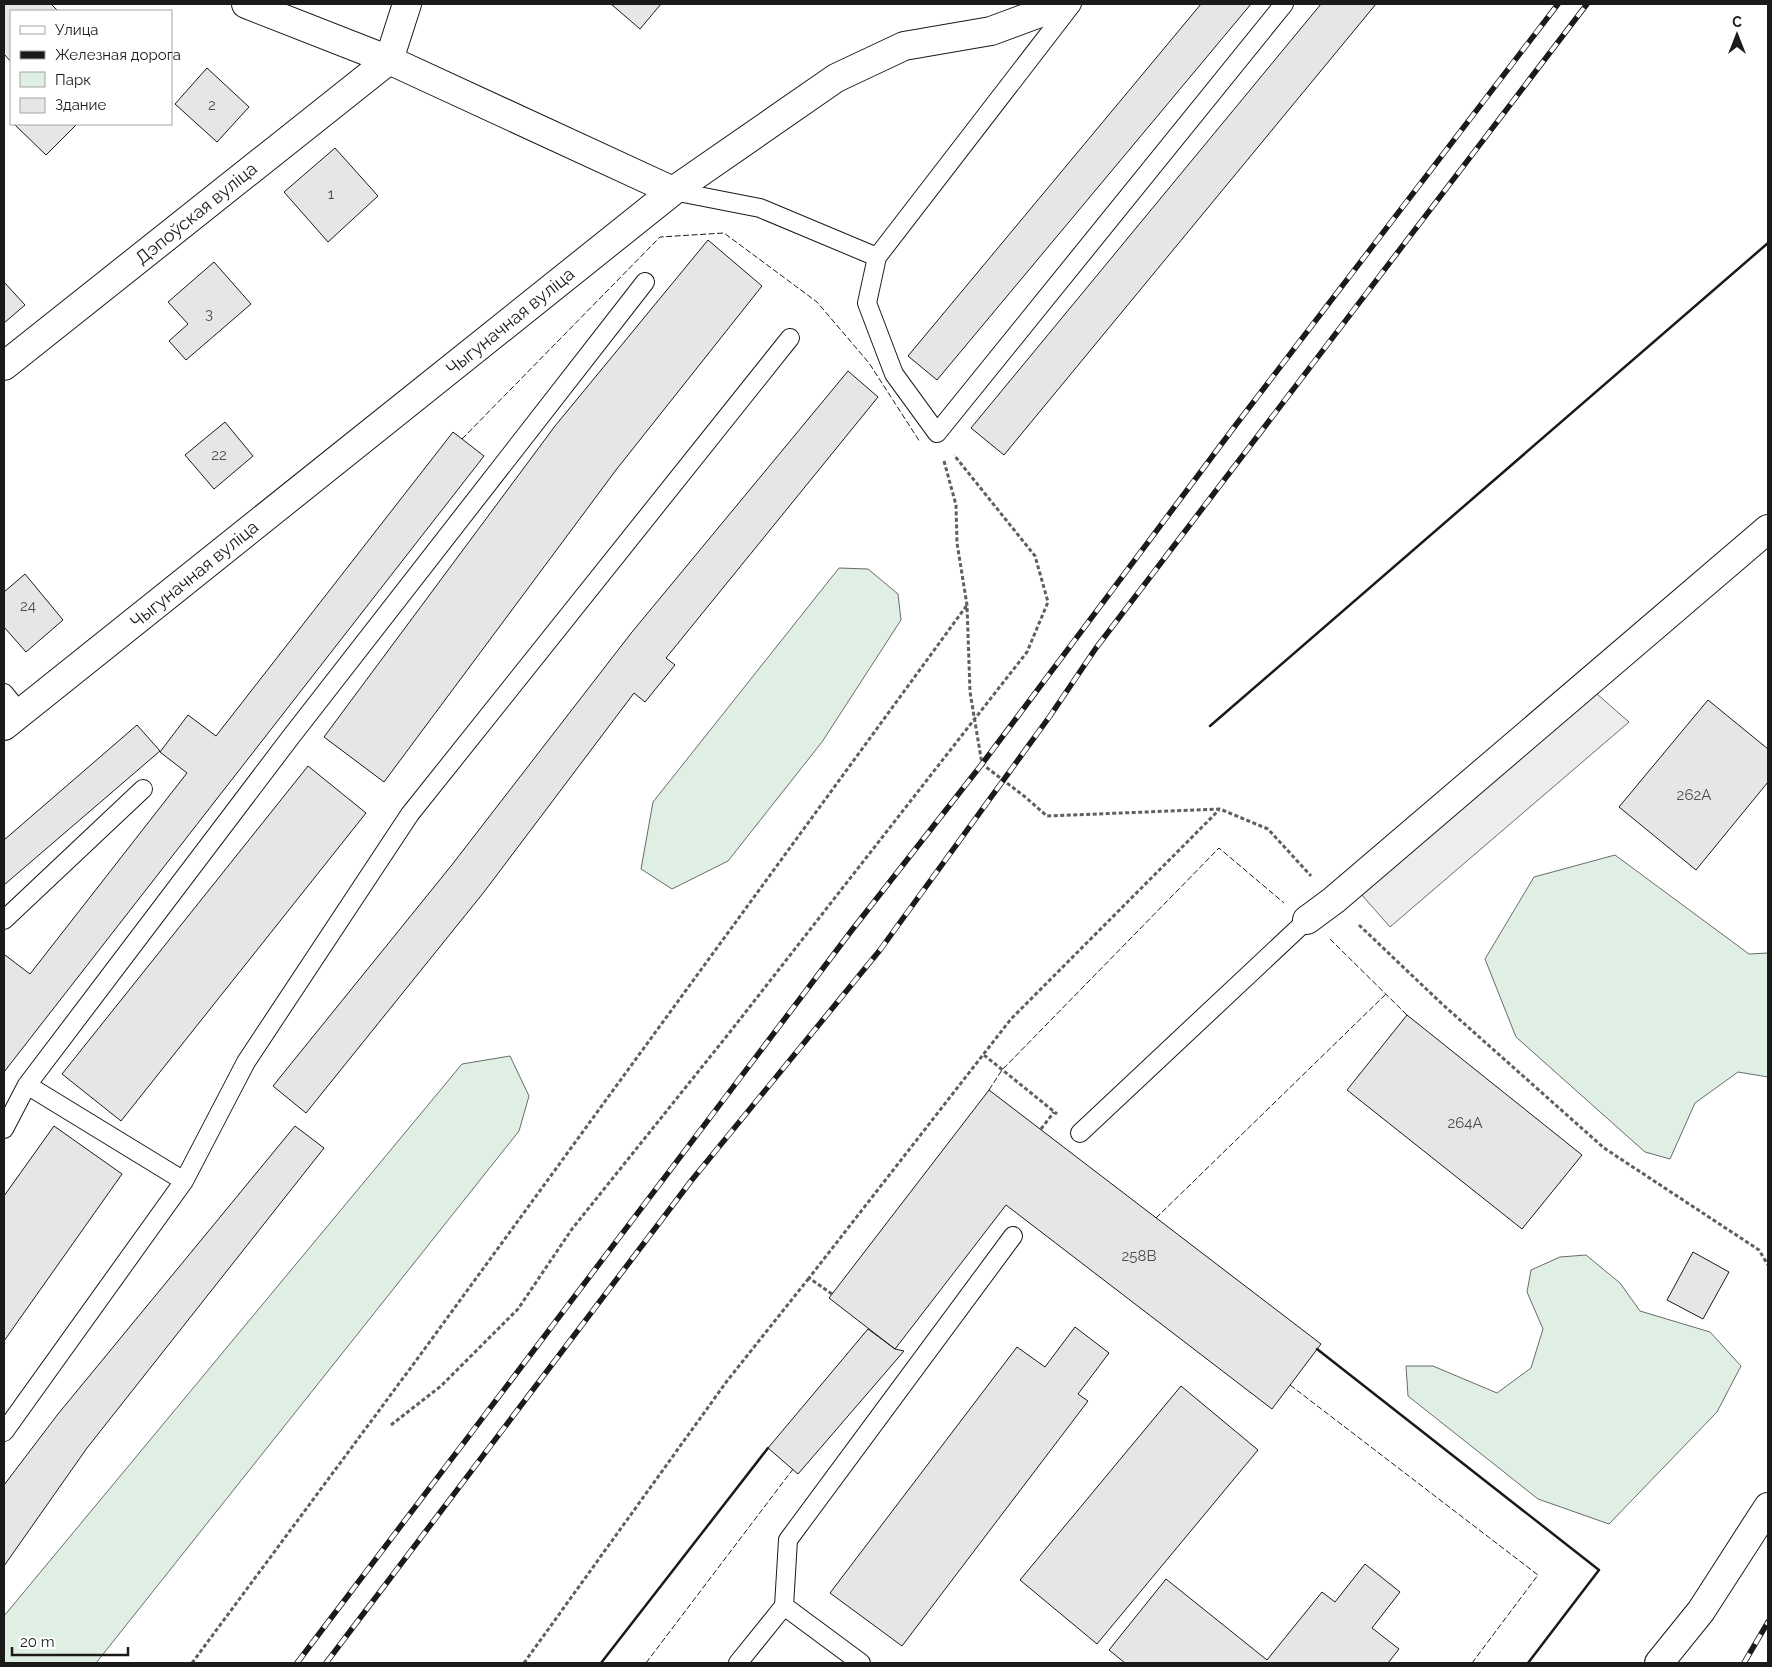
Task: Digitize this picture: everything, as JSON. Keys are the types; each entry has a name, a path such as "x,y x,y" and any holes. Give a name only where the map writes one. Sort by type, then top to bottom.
{"street":[{"path":"246,4 389,60 674,190"},
{"path":"389,60 407,4"},
{"name":"Чыгуначная вуліца","path":"9,710 674,190 836,78 904,46 991,31 1064,4"},
{"name":"Дэпоўская вуліца","path":"4,366 389,60"},
{"path":"1307,920 1334,900 1768,529"},
{"path":"1659,1663 1701,1610 1768,1507"}],"lane":[{"path":"1072,4 877,257 867,303 894,374 937,433 1284,4"},
{"path":"674,190 760,208 877,257"},
{"path":"4,1129 27,1085 290,738 644,282"},
{"path":"4,1432 184,1181 246,1062 410,814 790,338"},
{"path":"4,920 142,789"},
{"path":"1080,1133 1307,920"},
{"path":"27,1085 184,1181"},
{"path":"738,1663 784,1606 788,1540 1013,1236"},
{"path":"784,1606 861,1663"}],"path":[{"path":"937,433 956,505 957,543 967,605 970,692 982,764 1047,816 1220,809 1268,829 1334,900 1441,1003 1604,1148 1759,1250 1768,1265"},
{"path":"391,1426 441,1386 518,1309 572,1229 730,1032 1027,652 1048,602 1035,556 937,433"},
{"path":"192,1663 421,1354 967,605"},
{"path":"524,1663 727,1381 1011,1019 1220,809"},
{"path":"984,1055 1080,1133"},
{"path":"1041,1129 1054,1112"},
{"path":"809,1278 832,1294"}],"green space":[{"path":"839,568 868,569 898,594 901,620 822,742 728,861 672,889 641,869 653,802"},
{"path":"1615,855 1749,954 1768,953 1768,1077 1738,1072 1695,1103 1670,1159 1645,1152 1516,1037 1485,959 1534,877"},
{"path":"510,1056 529,1096 519,1131 96,1663 4,1663 4,1616 462,1064"},
{"path":"1586,1255 1620,1283 1640,1311 1710,1332 1741,1366 1717,1412 1609,1524 1538,1499 1408,1396 1406,1366 1433,1366 1497,1393 1531,1368 1543,1329 1527,1292 1531,1270 1560,1257"}],"shaded area":[{"path":"1597,694 1629,722 1390,927 1361,894"}],"building":[{"path":"4,4 51,4 57,10 10,10 10,61 4,54"},
{"path":"611,4 661,4 640,29"},
{"path":"1201,4 1251,4 937,380 908,356"},
{"path":"1321,4 1376,4 1004,455 971,428"},
{"path":"207,68 249,107 217,142 175,104"},
{"path":"15,125 76,125 46,155"},
{"path":"335,148 378,196 328,242 284,192"},
{"path":"708,240 762,286 616,470 384,782 324,737 555,426"},
{"path":"214,262 251,304 186,360 169,341 188,324 168,302"},
{"path":"4,282 25,305 4,323"},
{"path":"848,371 878,397 666,658 675,665 645,702 634,693 484,892 306,1113 273,1086 451,866 632,632"},
{"path":"225,422 253,456 214,489 185,455"},
{"path":"453,432 484,456 4,1072 5,955 30,974 187,773 160,752 188,715 216,736"},
{"path":"25,574 63,620 26,652 4,627 4,592"},
{"path":"1708,700 1768,749 1768,782 1696,870 1619,807"},
{"path":"137,725 160,751 4,885 4,840"},
{"path":"308,766 366,813 121,1121 62,1074"},
{"path":"1407,1015 1582,1155 1522,1229 1347,1090"},
{"path":"989,1090 1321,1344 1272,1409 1006,1205 895,1349 829,1298"},
{"path":"54,1126 122,1174 4,1341 4,1196"},
{"path":"295,1126 324,1148 87,1448 4,1566 4,1485 58,1414"},
{"path":"1693,1252 1729,1272 1703,1319 1667,1300"},
{"path":"1075,1327 1109,1353 1078,1394 1088,1401 902,1646 830,1593 1017,1347 1045,1367"},
{"path":"868,1329 895,1349 904,1351 798,1474 768,1448"},
{"path":"1181,1386 1258,1450 1097,1644 1020,1580"},
{"path":"1365,1564 1400,1592 1372,1628 1399,1649 1388,1663 1125,1663 1109,1650 1166,1579 1267,1660 1322,1592 1335,1602"}],"railway":[{"path":"297,1663 852,930 982,764 1235,426 1558,4"},
{"path":"326,1663 691,1181 880,950 1050,716 1096,648 1587,4"},
{"path":"1744,1663 1768,1622"}],"fence":[{"path":"462,439 660,237 724,233 817,302 869,363 920,442"},
{"path":"989,1090 1002,1070 1219,848 1284,903"},
{"path":"1330,939 1407,1015"},
{"path":"1156,1218 1386,994"},
{"path":"1290,1385 1538,1575 1472,1663"},
{"path":"646,1663 793,1469"}],"wall":[{"path":"1210,726 1768,243"},
{"path":"1317,1349 1599,1570 1528,1663"},
{"path":"601,1663 768,1448"}]}
